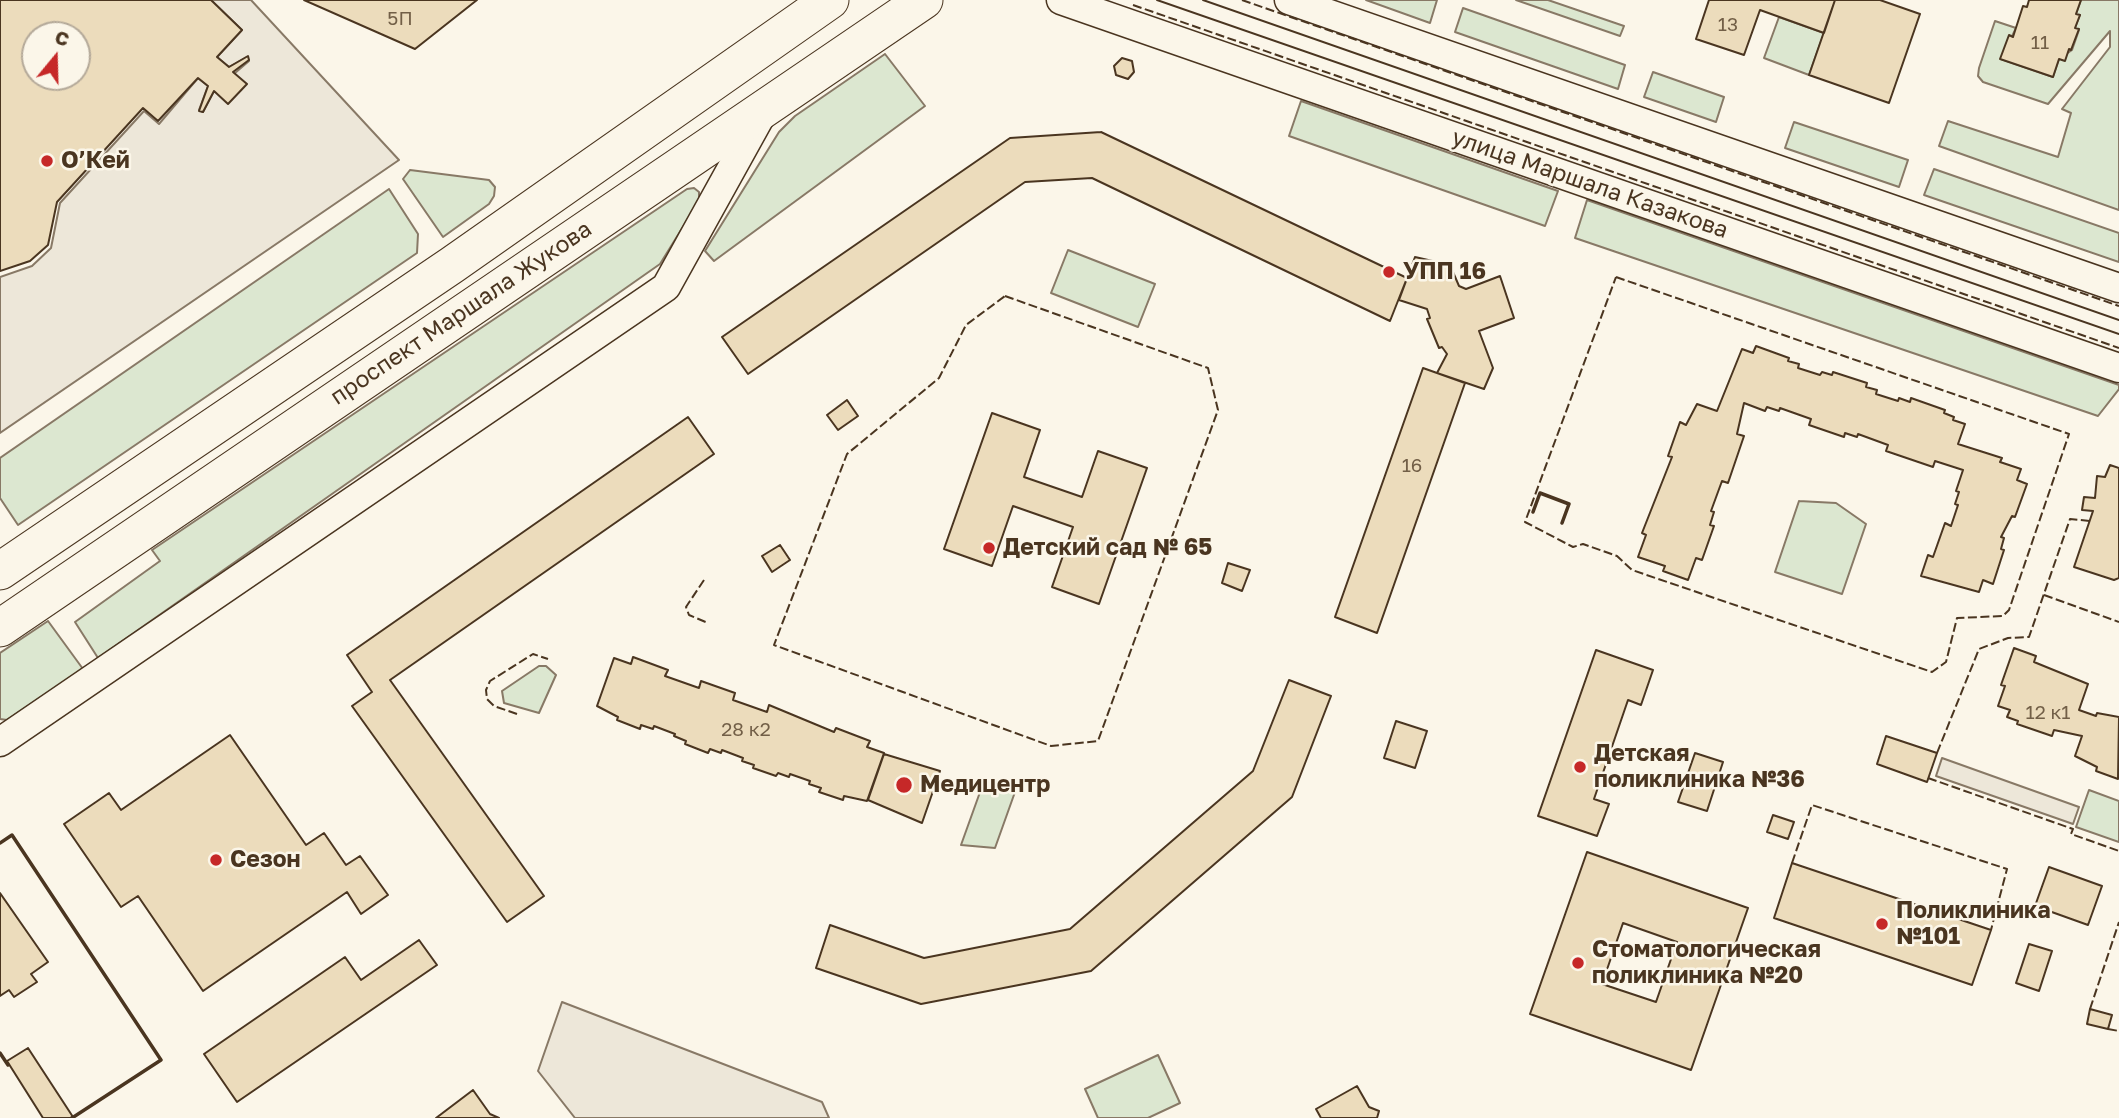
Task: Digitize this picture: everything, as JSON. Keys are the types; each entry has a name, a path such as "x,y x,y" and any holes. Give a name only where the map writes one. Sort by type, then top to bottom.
{"main road":[{"name":"проспект Маршала Жукова","path":"0,571 452,265 830,0"},
{"name":"проспект Маршала Жукова","path":"0,628 768,103 924,0"}],"street":[{"name":"улица Маршала Казакова","path":"1060,0 2119,368"},
{"path":"1289,0 2119,288"},
{"path":"0,742 666,287 768,103"}],"green space":[{"path":"1366,0 1437,0 1430,23"},
{"path":"1516,0 1548,0 1624,26 1620,36"},
{"path":"2081,0 2119,0 2119,210 1939,146 1948,121 2058,157 2071,113 2062,109 2110,47 2110,31 2048,104 1983,82 1978,76 1979,68 1995,21 2016,28 2001,59 2053,77 2059,59 2072,50 2079,30 2075,28 2080,15 2076,14"},
{"path":"1463,8 1625,65 1618,89 1455,32"},
{"path":"1779,17 1824,33 1809,75 1764,58"},
{"path":"885,54 925,106 714,261 705,251 779,132 795,116"},
{"path":"1653,72 1724,97 1716,122 1644,97"},
{"path":"1301,101 1558,191 1545,226 1289,136"},
{"path":"1794,122 1908,160 1899,187 1785,148"},
{"path":"1934,169 2119,233 2119,262 1924,195"},
{"path":"410,170 489,180 495,187 494,196 489,204 443,237 403,179"},
{"path":"694,188 699,192 699,201 660,264 98,658 75,622 160,561 152,550 687,189"},
{"path":"389,189 418,234 417,253 18,525 0,498 0,458"},
{"path":"1587,200 2119,385 2119,389 2098,416 1575,238"},
{"path":"1068,250 1155,284 1138,327 1051,293"},
{"path":"1799,501 1836,503 1866,524 1842,594 1775,572"},
{"path":"48,621 83,669 7,720 0,719 0,653"},
{"path":"539,666 546,666 556,675 539,713 504,703 502,691"},
{"path":"984,781 1015,792 995,848 961,845"},
{"path":"2089,790 2119,801 2119,842 2076,827"},
{"path":"1158,1055 1180,1103 1148,1118 1098,1118 1085,1089"}],"shaded area":[{"path":"211,0 251,0 399,160 0,433 0,277 32,266 51,248 60,203 144,111 159,124 198,78 208,86 199,110 203,112 214,91 249,61 247,57 229,67 217,57 242,30"},
{"path":"1942,758 2079,807 2073,824 1936,776"},
{"path":"562,1002 822,1102 829,1118 575,1118 538,1071"}],"building":[{"name":"О’Кей","path":"0,0 211,0 242,30 217,57 229,67 248,56 249,60 233,72 247,84 228,104 214,91 203,112 199,111 208,86 198,78 158,121 143,108 57,202 48,245 30,261 0,271"},
{"path":"304,0 477,0 415,49"},
{"path":"1709,0 1835,0 1824,33 1760,10 1744,55 1696,39"},
{"path":"1835,0 1880,0 1920,14 1889,103 1809,75"},
{"path":"2029,0 2081,0 2076,14 2080,15 2075,28 2079,29 2065,61 2059,59 2053,77 2000,59 2009,35 2013,37 2023,6 2027,7"},
{"path":"1122,58 1132,61 1134,72 1128,79 1116,75 1114,66"},
{"path":"1101,132 1407,278 1390,321 1092,178 1025,182 748,374 722,337 1010,138"},
{"path":"1415,257 1450,265 1459,286 1466,289 1500,276 1514,318 1479,331 1493,368 1484,389 1437,373 1447,354 1442,347 1439,348 1427,319 1430,318 1427,309 1399,300"},
{"path":"1756,346 1789,358 1788,361 1799,364 1798,368 1820,375 1822,372 1832,375 1833,372 1867,383 1866,387 1877,390 1876,394 1898,401 1899,398 1910,402 1911,398 1945,410 1944,413 1954,417 1953,420 1965,424 1958,444 2002,458 2000,462 2021,469 2017,480 2027,484 2015,517 2012,516 2001,537 2004,538 2001,549 2004,550 1993,584 1983,580 1979,592 1921,576 1928,555 1933,557 1945,523 1951,526 1958,505 1955,504 1959,492 1956,491 1963,470 1935,461 1933,467 1886,451 1888,445 1858,434 1857,437 1845,433 1844,437 1809,425 1811,419 1780,408 1779,411 1767,407 1765,411 1744,403 1737,434 1744,436 1728,483 1722,481 1711,511 1714,512 1710,525 1714,526 1702,560 1696,558 1688,580 1663,571 1665,566 1638,557 1646,535 1642,533 1672,457 1668,456 1680,422 1686,425 1697,404 1717,411 1742,349 1753,353"},
{"path":"1423,368 1465,383 1377,633 1335,617"},
{"path":"847,400 858,416 838,430 827,415"},
{"path":"992,413 1040,430 1024,477 1082,497 1098,451 1147,468 1099,604 1052,587 1073,527 1013,506 992,566 944,549"},
{"path":"688,417 714,454 390,680 544,896 507,922 352,706 372,692 347,655"},
{"path":"2110,465 2119,468 2119,578 2114,580 2074,567 2093,511 2082,510 2084,497 2095,498 2097,476 2105,477"},
{"path":"780,545 790,560 772,572 762,556"},
{"path":"1228,563 1250,570 1242,591 1222,583"},
{"path":"2014,648 2036,656 2034,662 2088,684 2079,710 2096,716 2097,713 2119,717 2118,779 2096,771 2097,767 2075,756 2082,736 2054,730 2052,736 2017,724 2018,721 2007,717 2010,710 1998,706 2005,686 2001,685"},
{"name":"Детская поликлиника №36","path":"1596,650 1653,670 1641,705 1628,700 1594,799 1609,804 1597,836 1538,816"},
{"path":"633,657 668,670 665,676 699,688 701,681 735,693 733,700 767,712 769,705 834,732 836,728 870,741 867,747 884,753 867,801 844,796 843,800 819,792 821,788 809,784 810,781 790,774 789,777 778,773 776,776 753,768 754,765 742,761 743,758 722,750 721,753 710,749 708,753 685,744 686,741 674,736 675,734 654,726 653,729 641,725 640,729 617,720 618,717 597,706 614,658 631,664"},
{"path":"1289,680 1331,696 1292,797 1091,971 921,1004 816,968 830,925 924,958 1070,929 1253,771"},
{"path":"1396,721 1427,731 1415,768 1384,758"},
{"name":"Сезон","path":"230,735 306,845 324,833 346,865 360,856 388,895 361,914 347,892 203,991 138,896 121,907 64,824 109,793 121,810"},
{"path":"1886,736 1937,753 1927,782 1877,764"},
{"path":"1695,753 1723,762 1707,811 1678,802"},
{"name":"Медицентр","path":"884,754 940,771 922,823 868,800"},
{"path":"1773,815 1794,822 1788,839 1767,832"},
{"name":"Стоматологическая поликлиника №20","path":"1587,852 1748,908 1691,1070 1530,1014","holes":["1623,923 1677,942 1656,1002 1602,984"]},
{"name":"Поликлиника №101","path":"1792,863 1991,930 1972,985 1774,918"},
{"path":"2049,867 2102,886 2088,925 2035,906"},
{"path":"0,893 48,962 31,974 37,982 14,997 9,990 0,996"},
{"path":"419,940 437,965 237,1102 204,1054 345,957 361,980"},
{"path":"2029,944 2052,951 2039,991 2016,983"},
{"path":"2090,1009 2112,1015 2108,1029 2087,1024"},
{"path":"28,1048 73,1117 43,1118 7,1061"},
{"path":"1357,1086 1369,1107 1379,1111 1377,1118 1321,1118 1316,1109"},
{"path":"473,1090 490,1114 499,1118 436,1118"}],"tram line":[{"path":"1157,0 2119,334"},
{"path":"1203,0 2119,320"}],"fence":[{"path":"1242,0 2119,306"},
{"path":"1133,5 2119,348"},
{"path":"1616,277 2069,434 2009,610 2003,616 1957,618 1946,662 1932,672 1632,570 1617,556 1583,544 1573,547 1525,522 1616,277"},
{"path":"1005,296 1208,368 1218,410 1098,741 1051,746 774,645 847,454 939,378 966,325 1005,296"},
{"path":"1937,753 1979,649 2008,638 2029,637 2070,519 2090,521"},
{"path":"704,580 686,607 689,615 708,623"},
{"path":"2044,595 2119,622"},
{"path":"517,714 494,706 487,699 486,690 490,681 533,654 548,659"},
{"path":"1928,778 2073,829 2071,834 2119,851"},
{"path":"1792,863 1812,805 2007,869 1991,930"},
{"path":"2090,1009 2119,922"},
{"path":"2108,1029 2119,1031"}],"wall":[{"path":"1533,512 1540,493 1569,504 1562,523"},
{"path":"0,843 12,835 161,1060 72,1118"},
{"path":"0,1053 8,1065"}],"place":[{"name":"О’Кей","path":"47,161"},
{"name":"УПП 16","path":"1389,272"},
{"name":"Детский сад № 65","path":"989,548"},
{"name":"Детская поликлиника №36","path":"1580,767"},
{"name":"Медицентр","path":"904,785"},
{"name":"Сезон","path":"216,860"},
{"name":"Поликлиника №101","path":"1882,924"},
{"name":"Стоматологическая поликлиника №20","path":"1578,963"}]}
